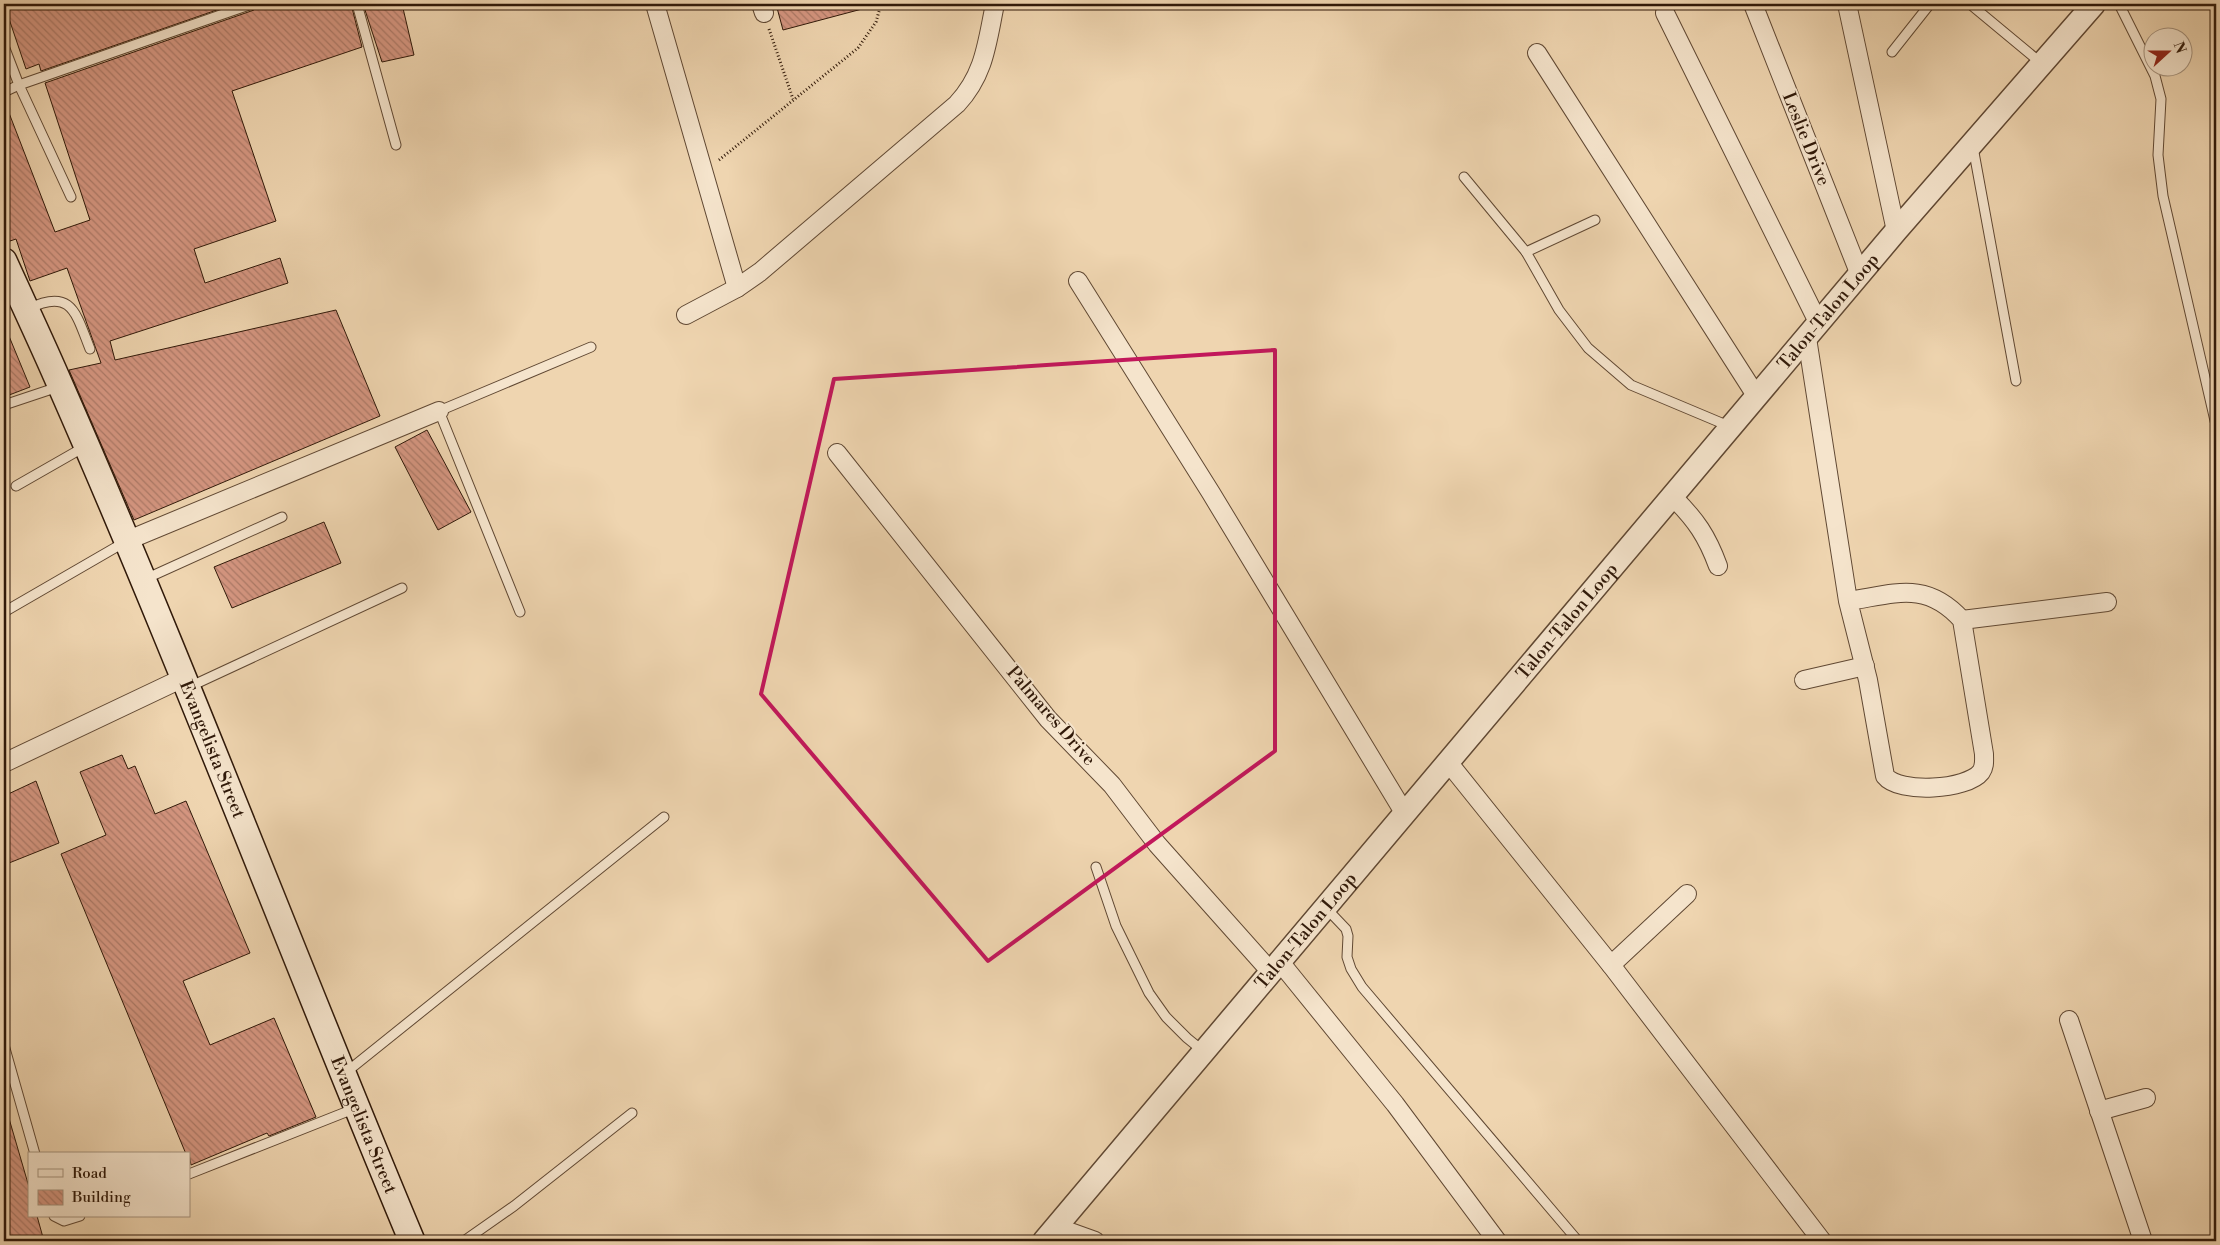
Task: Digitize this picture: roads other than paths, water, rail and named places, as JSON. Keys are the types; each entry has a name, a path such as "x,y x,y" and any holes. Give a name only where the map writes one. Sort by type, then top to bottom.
{"main road":[{"name":"Evangelista Street","path":"4,261 61,386 126,541 185,683 342,1076 412,1241"}],"street":[{"path":"654,4 737,288"},
{"path":"686,315 737,288 760,272 871,178 971,89 983,64 995,4"},
{"name":"Leslie Drive","path":"1753,4 1860,274"},
{"path":"1847,4 1896,231"},
{"name":"Talon-Talon Loop","path":"1050,1234 1896,231 2041,62 2094,4"},
{"path":"1665,13 1813,331 1848,601 1865,666 1883,765 1888,780 1899,785 1935,787 1971,779 1979,774 1985,766 1984,754 1962,620 1948,605 1930,596 1912,592 1848,601"},
{"path":"1538,53 1757,397"},
{"path":"1078,281 1406,814"},
{"path":"126,541 439,411"},
{"name":"Palmares Drive","path":"837,454 1048,719 1112,785 1157,844 1276,967 1395,1104 1497,1241"},
{"path":"1673,496 1696,519 1710,542 1718,566"},
{"path":"1962,620 2107,602"},
{"path":"1804,680 1865,666"},
{"path":"4,764 185,683"},
{"path":"1448,762 1610,965 1822,1241"},
{"path":"1610,965 1686,894"},
{"path":"2069,1020 2142,1241"},
{"path":"2099,1111 2146,1098"},
{"path":"1050,1234 1095,1241"}],"lane":[{"path":"4,92 19,85 252,4"},
{"path":"356,4 396,145"},
{"path":"1892,52 1930,4"},
{"path":"1970,4 2041,62"},
{"path":"2119,4 2154,76 2162,99 2158,156 2163,196 2216,426"},
{"path":"4,46 19,85 71,197"},
{"path":"1972,144 2016,381"},
{"path":"1464,177 1526,252 1559,310 1588,348 1631,386 1715,419 1731,428"},
{"path":"1526,252 1594,220"},
{"path":"26,310 41,303 55,300 63,301 80,324 90,350"},
{"path":"520,612 439,411 591,346"},
{"path":"4,405 61,386"},
{"path":"16,486 86,446"},
{"path":"142,580 282,517"},
{"path":"4,612 126,541"},
{"path":"185,683 402,588"},
{"path":"342,1076 664,817"},
{"path":"1096,867 1116,926 1149,993 1166,1017 1187,1038 1205,1052"},
{"path":"1326,908 1346,929 1348,936 1347,957 1351,969 1362,987 1578,1241"},
{"path":"4,1045 34,1152"},
{"path":"190,1174 356,1108"},
{"path":"464,1241 514,1206 632,1112"},
{"path":"58,1218 64,1221 74,1218"}]}
